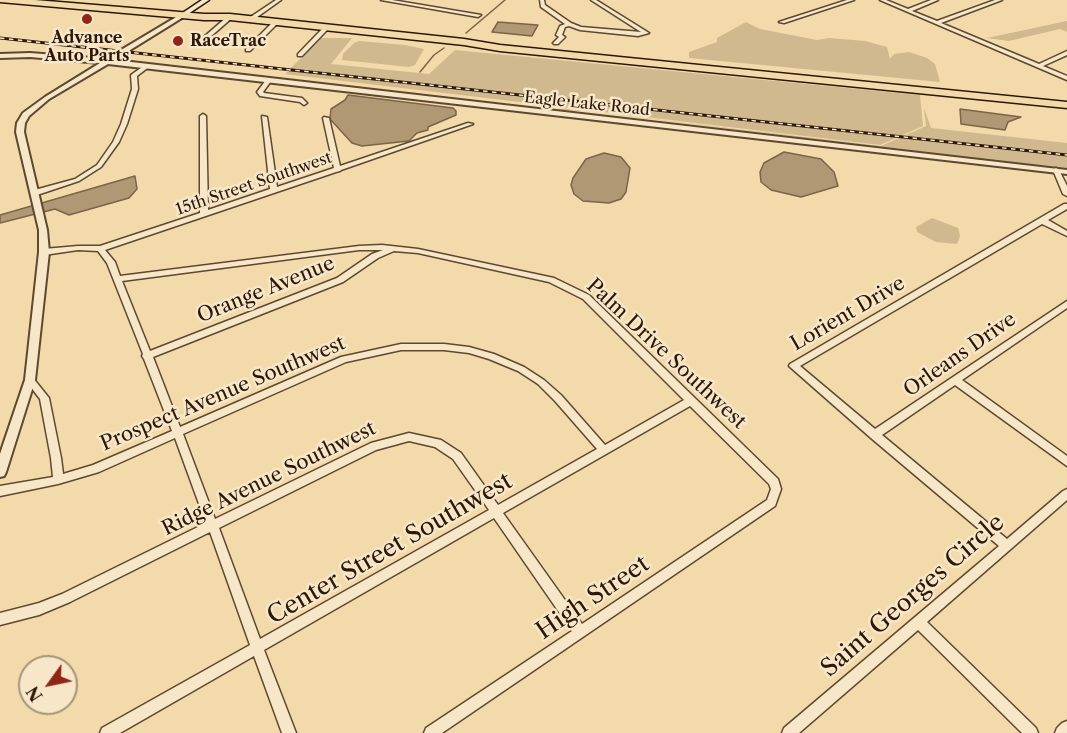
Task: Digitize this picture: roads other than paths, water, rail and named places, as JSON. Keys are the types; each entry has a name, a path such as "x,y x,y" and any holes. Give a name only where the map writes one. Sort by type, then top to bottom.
{"highway":[{"path":"0,0 182,12"},
{"path":"83,0 501,48 777,73 1067,105"},
{"path":"464,42 555,45 618,57"},
{"path":"777,73 896,88 941,89 1067,99"}],"main road":[{"path":"182,12 196,0"},
{"path":"182,12 206,0"}],"street":[{"path":"251,20 279,0"},
{"path":"383,0 478,15"},
{"path":"542,0 543,6 569,24 588,30 646,33 593,0"},
{"path":"782,22 852,0"},
{"path":"882,0 1067,78"},
{"path":"907,11 936,0"},
{"path":"937,23 1000,0"},
{"path":"0,472 30,380 44,252 40,219 20,132 23,119 43,101 125,52 182,12"},
{"path":"199,44 230,17"},
{"path":"248,50 276,22"},
{"path":"555,45 562,37 560,35 563,26 569,24"},
{"path":"300,55 326,27"},
{"path":"1039,66 1067,53"},
{"name":"Eagle Lake Road","path":"0,56 38,56 147,66 1067,172"},
{"path":"35,195 83,178 99,166 116,142 124,124 135,89 134,75 147,66"},
{"path":"268,81 260,92 262,95 296,99 304,103"},
{"path":"203,116 204,215"},
{"path":"264,117 274,191"},
{"path":"326,118 338,170"},
{"name":"15th Street Southwest","path":"44,252 78,248 100,249 470,124"},
{"path":"1056,170 1067,194"},
{"name":"Lorient Drive","path":"1007,546 793,366 1067,206"},
{"path":"1043,221 1067,234"},
{"name":"Palm Drive Southwest","path":"117,279 346,250 393,248 504,269 566,285 586,297 770,477 776,489 775,494"},
{"name":"Orange Avenue","path":"146,356 340,280 393,248"},
{"path":"100,249 111,262 213,525 289,733"},
{"path":"346,250 356,257 359,267"},
{"name":"Orleans Drive","path":"874,435 957,381 1067,304"},
{"name":"Prospect Avenue Southwest","path":"0,491 58,480 95,469 345,359 382,349 423,346 480,353 520,369 541,382 558,398 604,451"},
{"path":"30,380 44,398 57,458 58,480"},
{"path":"957,381 1067,462"},
{"name":"Center Street Southwest","path":"107,733 692,400"},
{"name":"Ridge Avenue Southwest","path":"0,619 39,609 66,598 374,446 410,437 438,443 453,452 580,632"},
{"name":"High Street","path":"431,733 771,503 775,494"},
{"name":"Saint Georges Circle","path":"789,733 1067,494"},
{"path":"919,622 1031,733"},
{"path":"1062,733 1067,728"}],"waterway":[{"path":"466,33 505,0"},
{"path":"420,72 434,55 444,48"}],"railway":[{"path":"0,38 1067,155"}],"place":[{"name":"Advance Auto Parts","path":"87,19"},
{"name":"RaceTrac","path":"178,41"}]}
